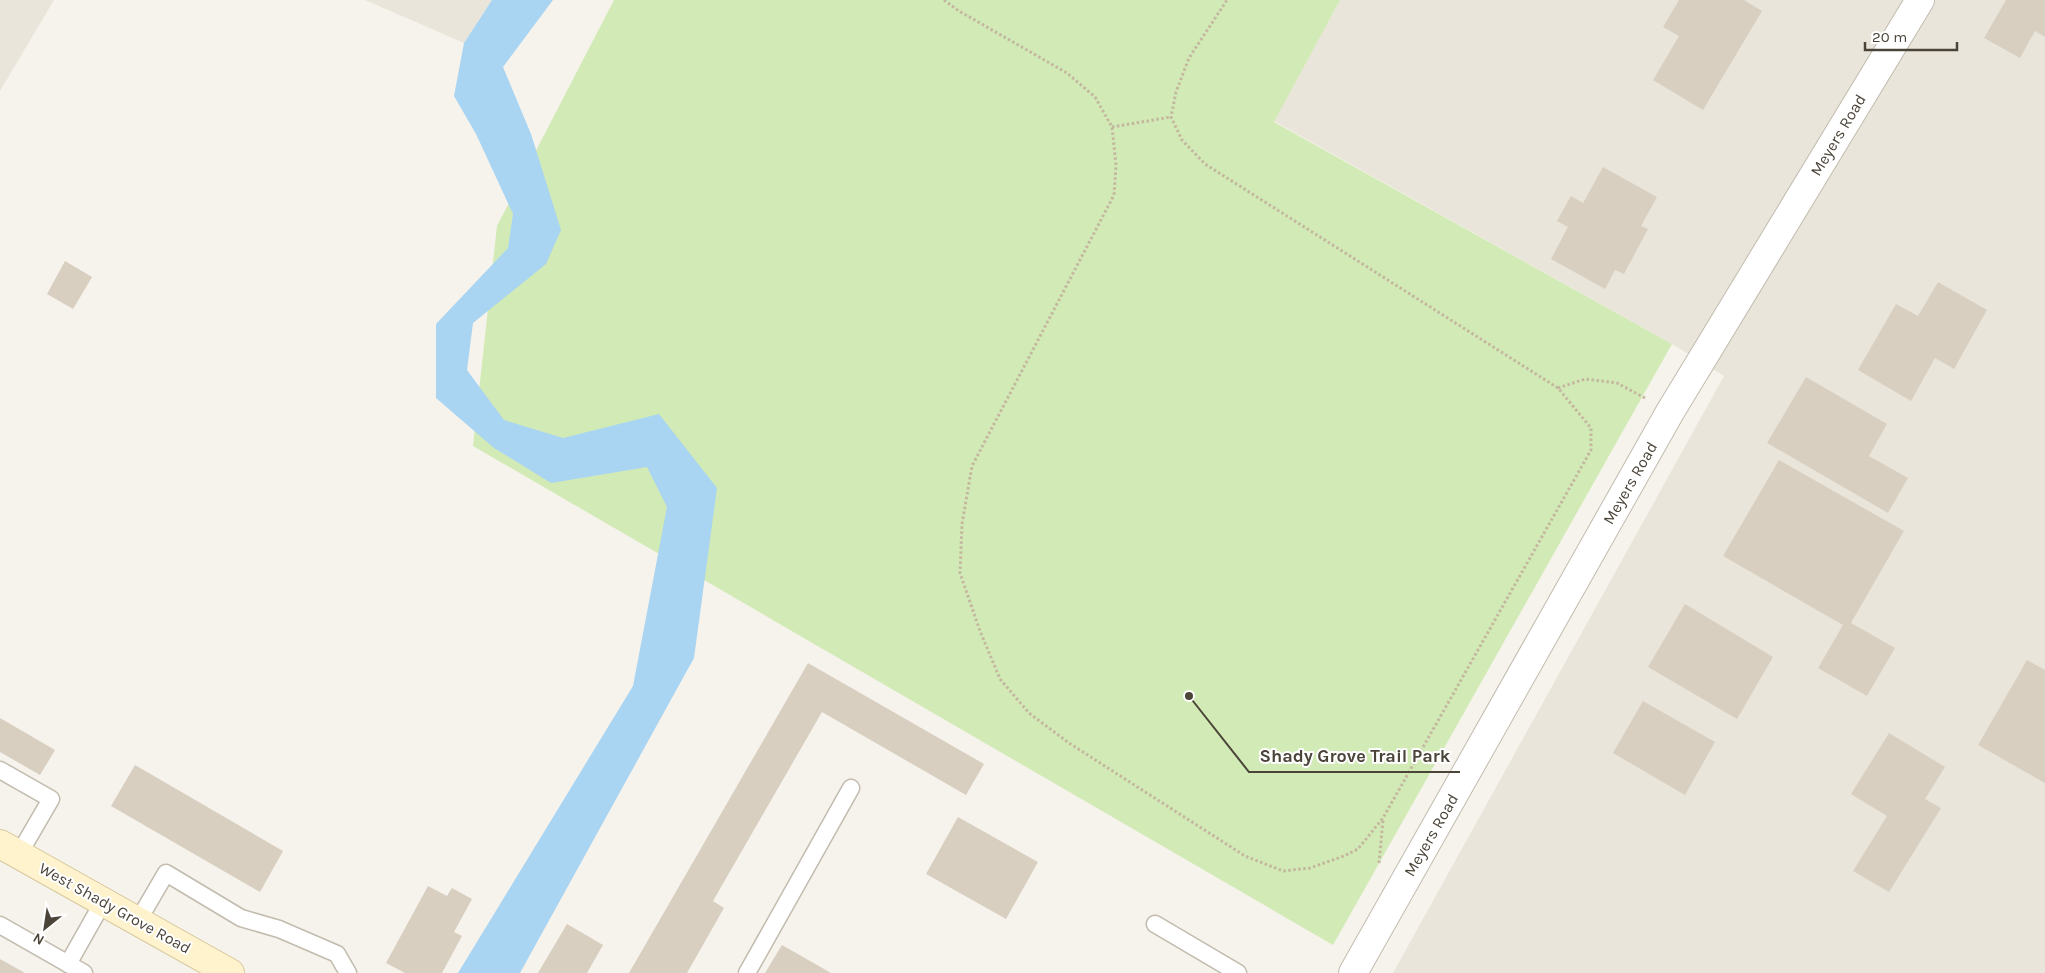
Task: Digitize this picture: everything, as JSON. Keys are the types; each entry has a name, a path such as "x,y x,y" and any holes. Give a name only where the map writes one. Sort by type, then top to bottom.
{"main road":[{"name":"West Shady Grove Road","path":"10,849 138,921 221,971"}],"street":[{"name":"Meyers Road","path":"1353,973 1670,412 1920,0"}],"lane":[{"path":"0,770 51,799 10,849"},
{"path":"747,973 851,788"},
{"path":"138,921 166,873 241,918 280,929 337,954 348,973"},
{"path":"68,964 103,902"},
{"path":"1155,924 1238,973"},
{"path":"0,925 84,973"}],"path":[{"path":"944,0 959,11 1067,73 1095,97 1112,127 1116,165 1114,195 972,466 962,524 960,573 980,632 1000,679 1029,713 1069,743 1245,856 1283,871 1310,868 1358,849 1383,818 1591,450 1591,428 1558,388 1206,164 1182,140 1171,117 1176,92 1189,58 1227,0"},
{"path":"1112,127 1171,117"},
{"path":"1558,388 1585,380 1617,383 1670,412"}],"shaded area":[{"path":"0,0 54,0 0,91"},
{"path":"365,0 492,0 464,43"},
{"path":"1340,0 2045,0 2045,973 1393,973 1724,376 1672,344 1274,121"}],"green space":[{"path":"614,0 1340,0 1274,122 1672,344 1333,945 473,446 497,226"}],"water":[{"path":"492,0 553,0 503,67 531,134 561,230 546,264 473,323 467,370 504,420 563,438 659,414 717,488 694,658 520,973 458,973 633,686 667,507 647,467 551,483 494,448 436,398 436,324 508,248 513,214 476,134 454,96 464,43"}],"building":[{"path":"1679,0 1744,0 1762,11 1703,110 1653,80 1679,36 1663,27"},
{"path":"2006,0 2045,0 2045,37 2035,31 2020,58 1984,38"},
{"path":"1603,167 1657,197 1641,226 1648,229 1624,274 1615,270 1605,289 1551,259 1568,227 1557,221 1571,196 1583,203"},
{"path":"65,261 92,277 73,309 47,294"},
{"path":"1938,282 1987,310 1954,369 1935,358 1911,401 1858,370 1896,304 1918,316"},
{"path":"1806,377 1887,424 1869,456 1908,478 1888,513 1767,443"},
{"path":"1779,460 1904,531 1851,623 1895,648 1867,696 1818,668 1843,625 1723,556"},
{"path":"1685,604 1773,657 1737,719 1648,667"},
{"path":"2027,660 2045,670 2045,783 1978,745"},
{"path":"808,663 984,764 966,795 822,712 713,901 724,908 687,973 629,973"},
{"path":"1643,701 1715,742 1685,795 1613,753"},
{"path":"0,718 55,750 40,775 0,752"},
{"path":"1889,733 1945,767 1925,799 1941,808 1889,892 1853,871 1887,816 1851,794"},
{"path":"135,765 283,851 260,892 111,806"},
{"path":"958,817 1038,862 1006,919 926,874"},
{"path":"428,886 447,896 452,888 472,899 454,932 462,936 442,973 405,973 386,963"},
{"path":"567,924 603,945 587,973 538,973"},
{"path":"782,945 831,973 765,973"},
{"path":"0,959 25,973 0,973"}],"place":[{"name":"Shady Grove Trail Park","path":"1189,696"}]}
